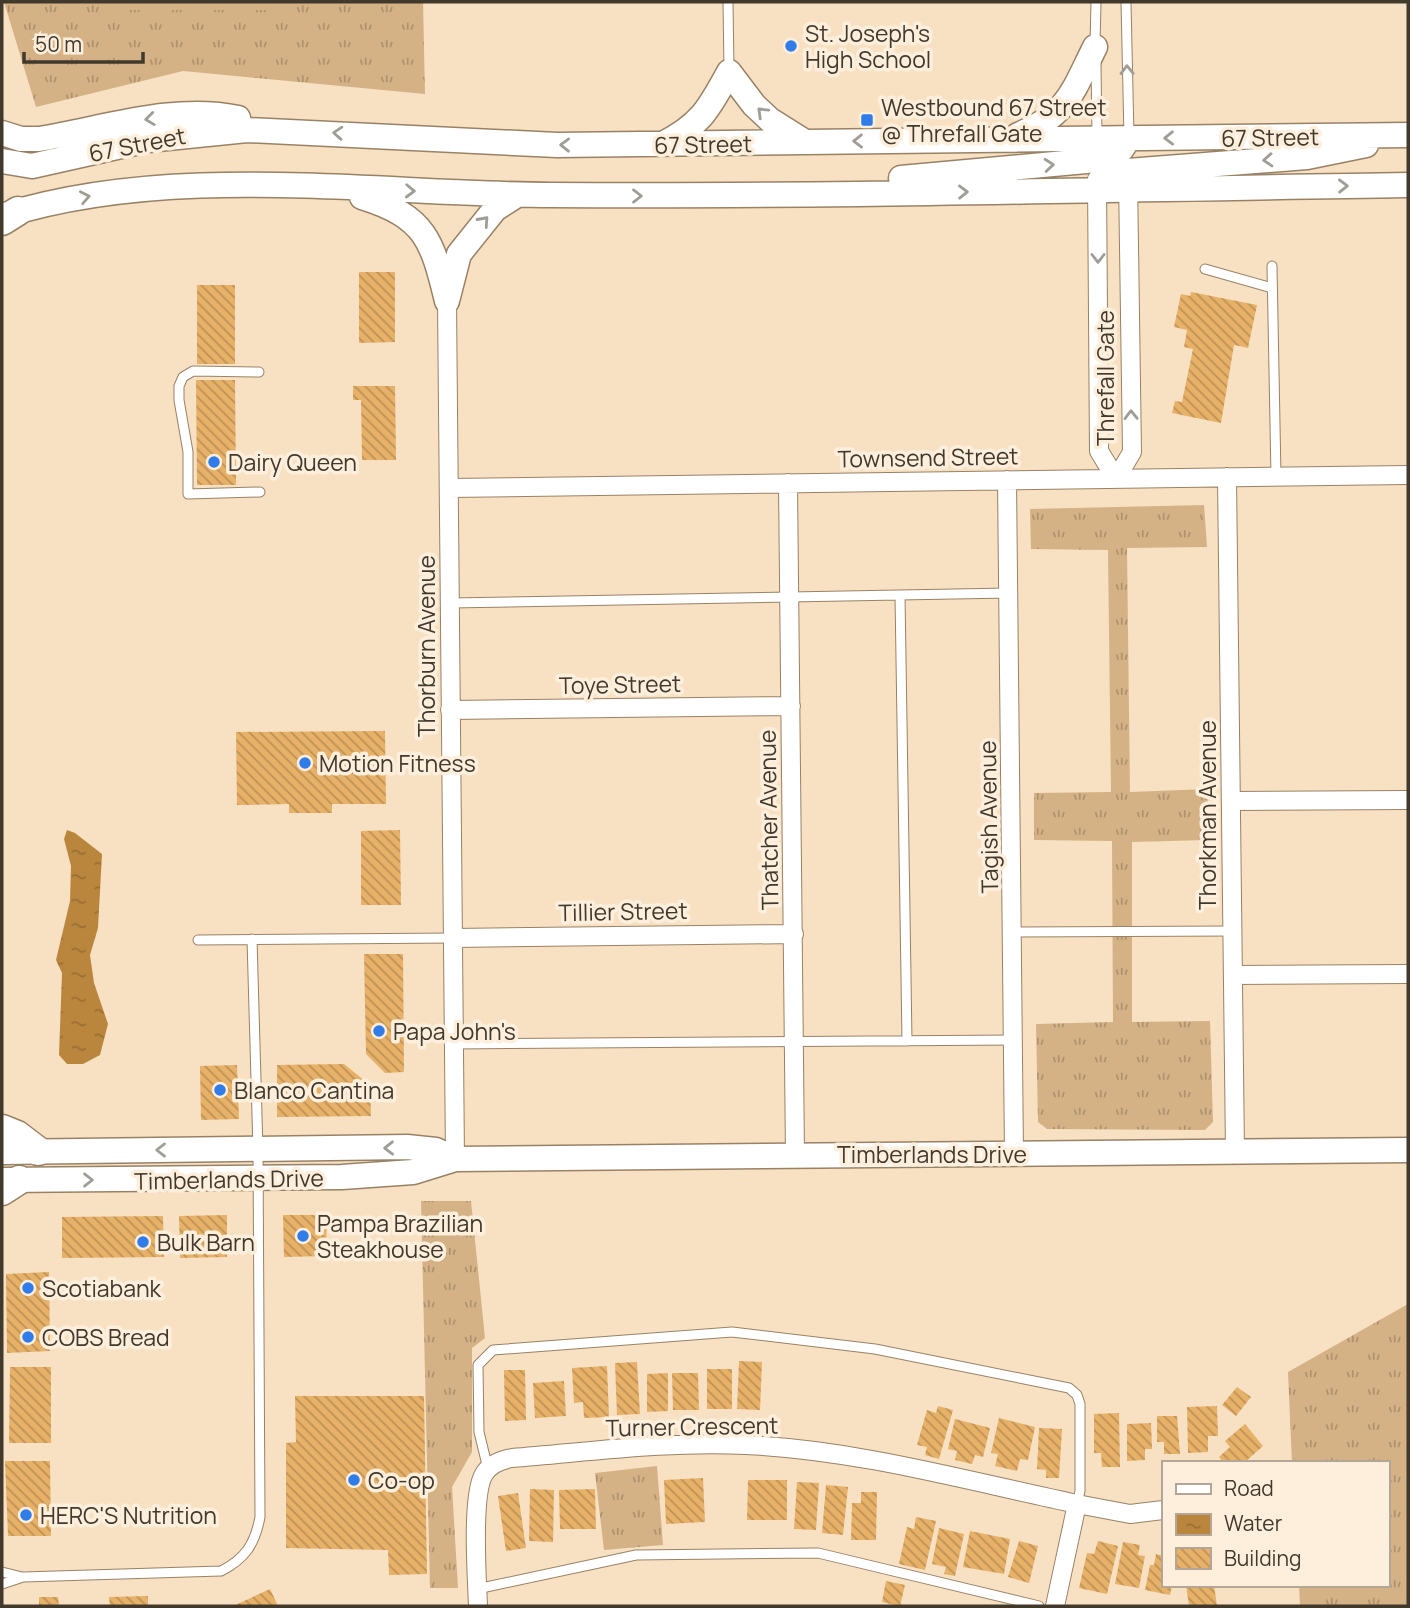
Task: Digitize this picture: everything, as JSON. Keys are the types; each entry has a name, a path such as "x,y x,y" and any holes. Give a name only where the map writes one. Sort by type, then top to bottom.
{"main road":[{"path":"1007,140 1046,123 1060,111 1096,47"},
{"path":"660,145 699,122 711,108 729,72 754,106 770,120 805,142"},
{"path":"2,134 21,139 39,139 146,119 191,115 227,116 290,130"},
{"name":"67 Street","path":"2,161 32,166 179,135 290,130 543,145 1007,140 1097,149 1129,138 1408,135"},
{"path":"1128,180 1307,157 1408,135"},
{"path":"713,196 1097,149"},
{"path":"1097,190 1106,179 1408,185"},
{"name":"67 Street","path":"7,216 105,193 225,186 517,195 713,196 1097,190"},
{"path":"338,189 401,213 426,234 437,260 447,301"},
{"path":"447,301 459,254 495,209 517,195"},
{"path":"2,1129 17,1135 38,1151"},
{"name":"Timberlands Drive","path":"2,1152 407,1147 436,1150 455,1158"},
{"name":"Timberlands Drive","path":"8,1184 259,1179 412,1172 455,1158 1408,1150"}],"street":[{"name":"Threfall Gate","path":"1097,149 1099,451 1116,479 1132,452 1129,138"},
{"name":"Thorburn Avenue","path":"447,301 455,1158"},
{"name":"Townsend Street","path":"449,488 1408,475"},
{"name":"Thorkman Avenue","path":"1227,477 1234,1152"},
{"name":"Tagish Avenue","path":"1007,480 1014,932 1014,1154"},
{"name":"Thatcher Avenue","path":"788,483 795,1156"},
{"name":"Toye Street","path":"450,710 791,706"},
{"path":"1232,801 1408,800"},
{"name":"Tillier Street","path":"453,938 794,934"},
{"path":"1233,975 1408,974"},
{"name":"Turner Crescent","path":"488,1469 512,1458 652,1447 767,1446 885,1462 1130,1514 1162,1510"},
{"path":"478,1598 477,1497 481,1481 488,1469"},
{"path":"1055,1606 1077,1504"}],"lane":[{"path":"728,2 729,72"},
{"path":"1096,2 1097,149"},
{"path":"1126,2 1129,138"},
{"path":"1272,266 1276,477"},
{"path":"1205,270 1272,288"},
{"path":"259,372 193,371 183,377 179,400 188,452 188,494 260,492"},
{"path":"450,603 1009,593"},
{"path":"900,595 907,1041"},
{"path":"1014,932 1232,930"},
{"path":"198,940 453,938"},
{"path":"2,1572 23,1577 221,1571 237,1563 250,1549 260,1517 259,1179 252,939"},
{"path":"453,1044 1015,1040"},
{"path":"488,1469 479,1432 478,1365 493,1350 732,1332 875,1349 1069,1388 1077,1395 1080,1404 1080,1490 1077,1504"},
{"path":"478,1598 636,1555 818,1553 1039,1606"},
{"path":"2,1584 23,1577"}],"green space":[{"path":"4,2 423,2 425,94 183,71 36,107"},
{"path":"115,2 292,2 293,10 116,10"},
{"path":"1204,505 1207,547 1127,548 1130,792 1208,789 1207,840 1132,842 1132,1022 1210,1021 1213,1122 1205,1130 1047,1129 1038,1122 1036,1024 1113,1022 1112,841 1034,840 1034,793 1111,792 1108,550 1031,549 1030,509"},
{"path":"421,1201 471,1201 485,1338 472,1348 472,1452 452,1487 458,1588 430,1588"},
{"path":"1408,1304 1408,1606 1300,1606 1299,1587 1389,1587 1389,1461 1292,1461 1288,1372"},
{"path":"657,1466 663,1545 604,1550 595,1473"}],"water":[{"path":"67,830 102,854 98,928 90,955 94,983 108,1024 100,1055 83,1064 67,1064 59,1055 62,973 56,960 70,901 71,866 64,839"}],"building":[{"path":"359,272 395,272 395,342 359,343"},
{"path":"197,285 235,285 235,364 197,364"},
{"path":"1191,292 1257,305 1248,348 1234,345 1221,423 1172,413 1175,401 1182,402 1193,349 1184,347 1187,330 1174,327 1181,294 1190,296"},
{"path":"196,380 235,380 236,485 197,485"},
{"path":"353,386 395,386 396,460 362,460 361,400 353,400"},
{"path":"385,731 386,804 332,804 332,813 289,813 289,804 237,805 236,732"},
{"path":"400,830 401,905 361,905 361,831"},
{"path":"364,954 403,954 404,1072 385,1073 366,1054"},
{"path":"344,1064 370,1085 371,1116 277,1117 277,1065"},
{"path":"237,1065 239,1119 201,1120 200,1066"},
{"path":"227,1215 227,1257 180,1258 179,1216"},
{"path":"283,1215 326,1215 327,1256 284,1257"},
{"path":"163,1216 164,1257 62,1258 62,1217"},
{"path":"49,1272 50,1351 7,1353 6,1274"},
{"path":"739,1361 762,1362 760,1410 737,1409"},
{"path":"637,1362 640,1414 617,1415 615,1363"},
{"path":"607,1366 609,1417 584,1418 583,1402 574,1403 572,1368"},
{"path":"10,1367 51,1367 51,1443 9,1443"},
{"path":"707,1369 732,1369 732,1409 707,1409"},
{"path":"504,1370 525,1370 526,1420 505,1421"},
{"path":"668,1373 668,1411 647,1412 647,1374"},
{"path":"672,1373 698,1373 699,1410 673,1410"},
{"path":"564,1381 566,1416 535,1418 533,1383"},
{"path":"1237,1387 1251,1397 1236,1416 1222,1405"},
{"path":"295,1396 424,1396 427,1574 389,1575 388,1550 286,1548 286,1443 296,1442"},
{"path":"938,1406 953,1410 939,1459 925,1455 927,1447 917,1445 927,1410 936,1413"},
{"path":"1217,1406 1218,1436 1208,1436 1208,1452 1188,1453 1187,1407"},
{"path":"1119,1413 1120,1467 1102,1467 1101,1453 1094,1453 1094,1414"},
{"path":"1157,1416 1177,1416 1180,1454 1164,1454 1164,1442 1157,1442"},
{"path":"999,1418 1035,1427 1028,1460 1020,1459 1017,1471 995,1466 998,1454 991,1453"},
{"path":"955,1419 990,1428 983,1457 975,1455 972,1464 955,1460 957,1451 948,1449"},
{"path":"1151,1423 1152,1449 1145,1449 1145,1460 1127,1461 1127,1424"},
{"path":"1245,1424 1263,1446 1246,1461 1222,1461 1219,1457 1230,1447 1225,1441"},
{"path":"1039,1428 1062,1429 1059,1478 1046,1478 1046,1470 1037,1469"},
{"path":"5,1461 50,1461 51,1536 8,1536"},
{"path":"703,1478 705,1522 666,1524 664,1480"},
{"path":"748,1480 787,1480 787,1520 747,1520"},
{"path":"797,1482 819,1483 816,1530 794,1529"},
{"path":"826,1485 848,1487 843,1535 822,1533"},
{"path":"530,1489 554,1490 553,1542 529,1541"},
{"path":"595,1489 596,1529 560,1529 559,1490"},
{"path":"861,1492 877,1492 876,1540 851,1540 852,1503 861,1503"},
{"path":"518,1493 526,1548 506,1551 498,1496"},
{"path":"916,1517 936,1521 925,1570 899,1564 907,1527 914,1529"},
{"path":"939,1528 964,1534 955,1576 944,1574 946,1567 932,1564"},
{"path":"970,1531 1010,1539 1004,1574 963,1567"},
{"path":"1019,1541 1038,1546 1029,1583 1008,1577"},
{"path":"1098,1541 1118,1546 1107,1594 1079,1588 1087,1553 1094,1554"},
{"path":"1123,1542 1140,1545 1138,1555 1145,1556 1139,1588 1115,1584"},
{"path":"1156,1554 1162,1556 1162,1587 1172,1587 1170,1595 1145,1590 1150,1565 1154,1565"},
{"path":"886,1581 905,1585 900,1606 882,1602"},
{"path":"1186,1587 1214,1587 1217,1606 1189,1606"},
{"path":"270,1589 278,1606 233,1606"},
{"path":"148,1596 148,1606 110,1606 109,1597"},
{"path":"39,1597 58,1597 59,1606 39,1606"}],"place":[{"name":"St. Joseph's High School","path":"791,46"},
{"name":"Westbound 67 Street @ Threfall Gate","path":"867,120"},
{"name":"Dairy Queen","path":"214,462"},
{"name":"Motion Fitness","path":"305,763"},
{"name":"Papa John's","path":"379,1031"},
{"name":"Blanco Cantina","path":"220,1090"},
{"name":"Pampa Brazilian Steakhouse","path":"303,1236"},
{"name":"Bulk Barn","path":"143,1242"},
{"name":"Scotiabank","path":"28,1288"},
{"name":"COBS Bread","path":"28,1337"},
{"name":"Co-op","path":"354,1480"},
{"name":"HERC'S Nutrition","path":"26,1515"}]}
